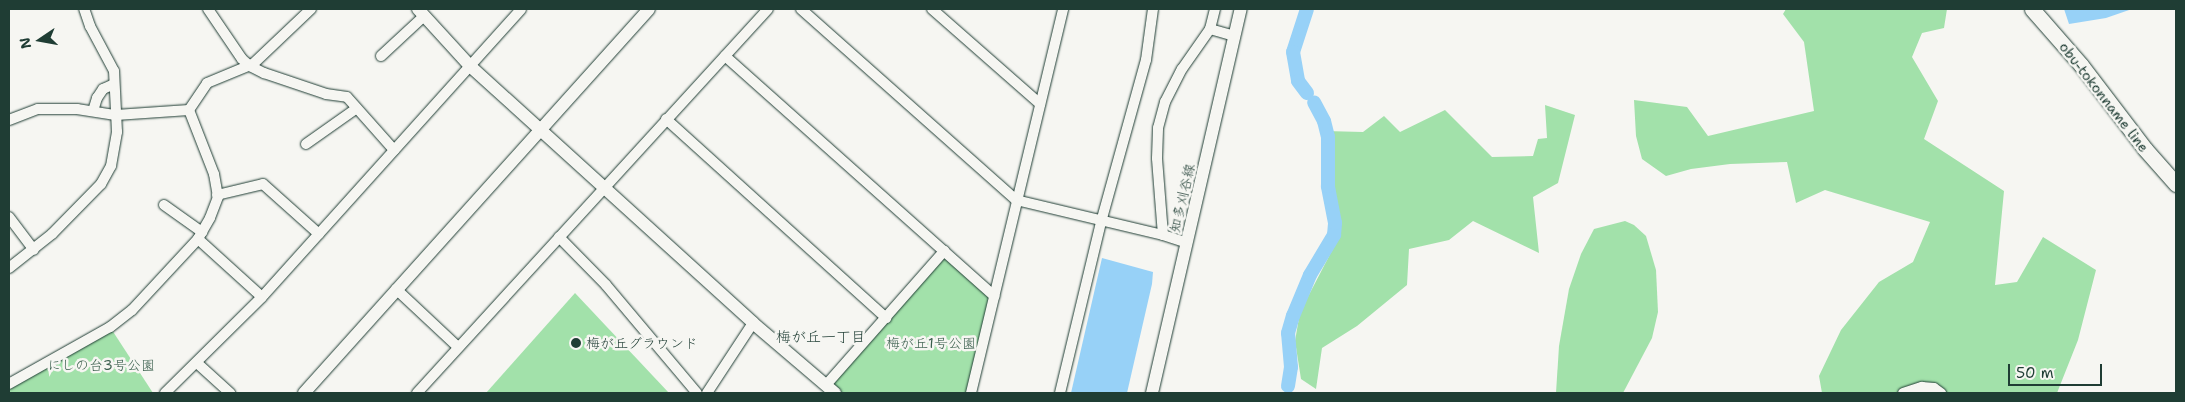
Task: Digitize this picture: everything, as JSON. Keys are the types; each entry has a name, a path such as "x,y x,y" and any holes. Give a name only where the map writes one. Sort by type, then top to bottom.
{"main road":[{"name":"obu-tokonname line","path":"2032,9 2073,56 2145,150 2176,184"}],"street":[{"path":"9,268 52,234 101,184 111,166 116,148 114,71 90,26 84,9"},
{"path":"208,9 242,59 250,66 264,73 317,91 346,97 394,150"},
{"path":"189,110 208,83 250,66 311,9"},
{"path":"165,393 262,297 521,9"},
{"path":"304,393 649,9"},
{"path":"417,393 768,9"},
{"path":"801,9 1016,200 1101,222 1163,235 1187,243"},
{"path":"932,9 1040,104"},
{"path":"971,393 1063,9"},
{"path":"1060,393 1101,222 1146,60 1153,9"},
{"path":"1163,235 1157,158 1158,128 1165,102 1182,69 1210,29 1215,9"},
{"name":"知多刈谷線","path":"1152,393 1241,9"},
{"path":"381,56 421,12 470,66 753,322 831,389 886,318 944,251"},
{"path":"1210,29 1235,36"},
{"path":"725,56 994,296"},
{"path":"93,111 97,98 103,89 114,84"},
{"path":"306,144 357,108"},
{"path":"9,120 38,109 93,111 116,115 189,110"},
{"path":"9,384 110,327 144,298 200,235 210,218 217,195 214,174 189,110"},
{"path":"666,119 886,318"},
{"path":"217,195 263,184 319,234"},
{"path":"164,206 200,235 262,297"},
{"path":"9,216 34,250"},
{"path":"559,237 606,285 697,393"},
{"path":"396,289 458,347"},
{"path":"707,393 753,322"},
{"path":"197,363 230,393"},
{"path":"1903,393 1922,387 1934,388 1941,393"}],"green space":[{"path":"1786,9 1947,9 1944,28 1922,33 1912,57 1938,101 1924,139 2004,191 1995,285 2017,282 2043,237 2096,270 2078,340 2057,393 1822,393 1819,376 1841,330 1879,282 1913,262 1930,222 1825,190 1796,203 1787,162 1730,164 1691,169 1666,176 1642,159 1636,136 1634,100 1687,107 1708,136 1814,111 1804,42 1783,14"},
{"path":"1545,105 1575,115 1558,183 1533,197 1539,253 1473,221 1449,240 1409,249 1407,285 1357,326 1322,348 1316,389 1301,379 1295,341 1300,312 1338,239 1325,131 1363,132 1384,116 1400,132 1445,110 1492,157 1533,156 1538,139 1547,138"},
{"path":"1625,221 1634,225 1646,236 1656,270 1658,312 1652,338 1623,393 1556,393 1559,346 1569,289 1581,254 1594,229"},
{"name":"梅が丘1号公園","path":"944,251 994,296 971,393 835,393 826,385"},
{"name":"梅が丘グラウンド","path":"575,293 669,393 486,393"},
{"name":"にしの台3号公園","path":"110,327 153,393 9,393 9,384"}],"water":[{"path":"2064,9 2132,9 2106,18 2069,24"},
{"path":"1102,258 1153,272 1152,284 1127,393 1071,393"}],"waterway":[{"path":"1307,9 1293,52 1298,81 1307,93"},
{"path":"1288,386 1291,367 1288,333 1293,316 1310,275 1334,235 1335,223 1328,186 1328,137 1324,121 1314,102"}],"place":[{"name":"梅が丘グラウンド","path":"576,343"}],"district":[{"name":"梅が丘一丁目","path":"821,338"}]}
